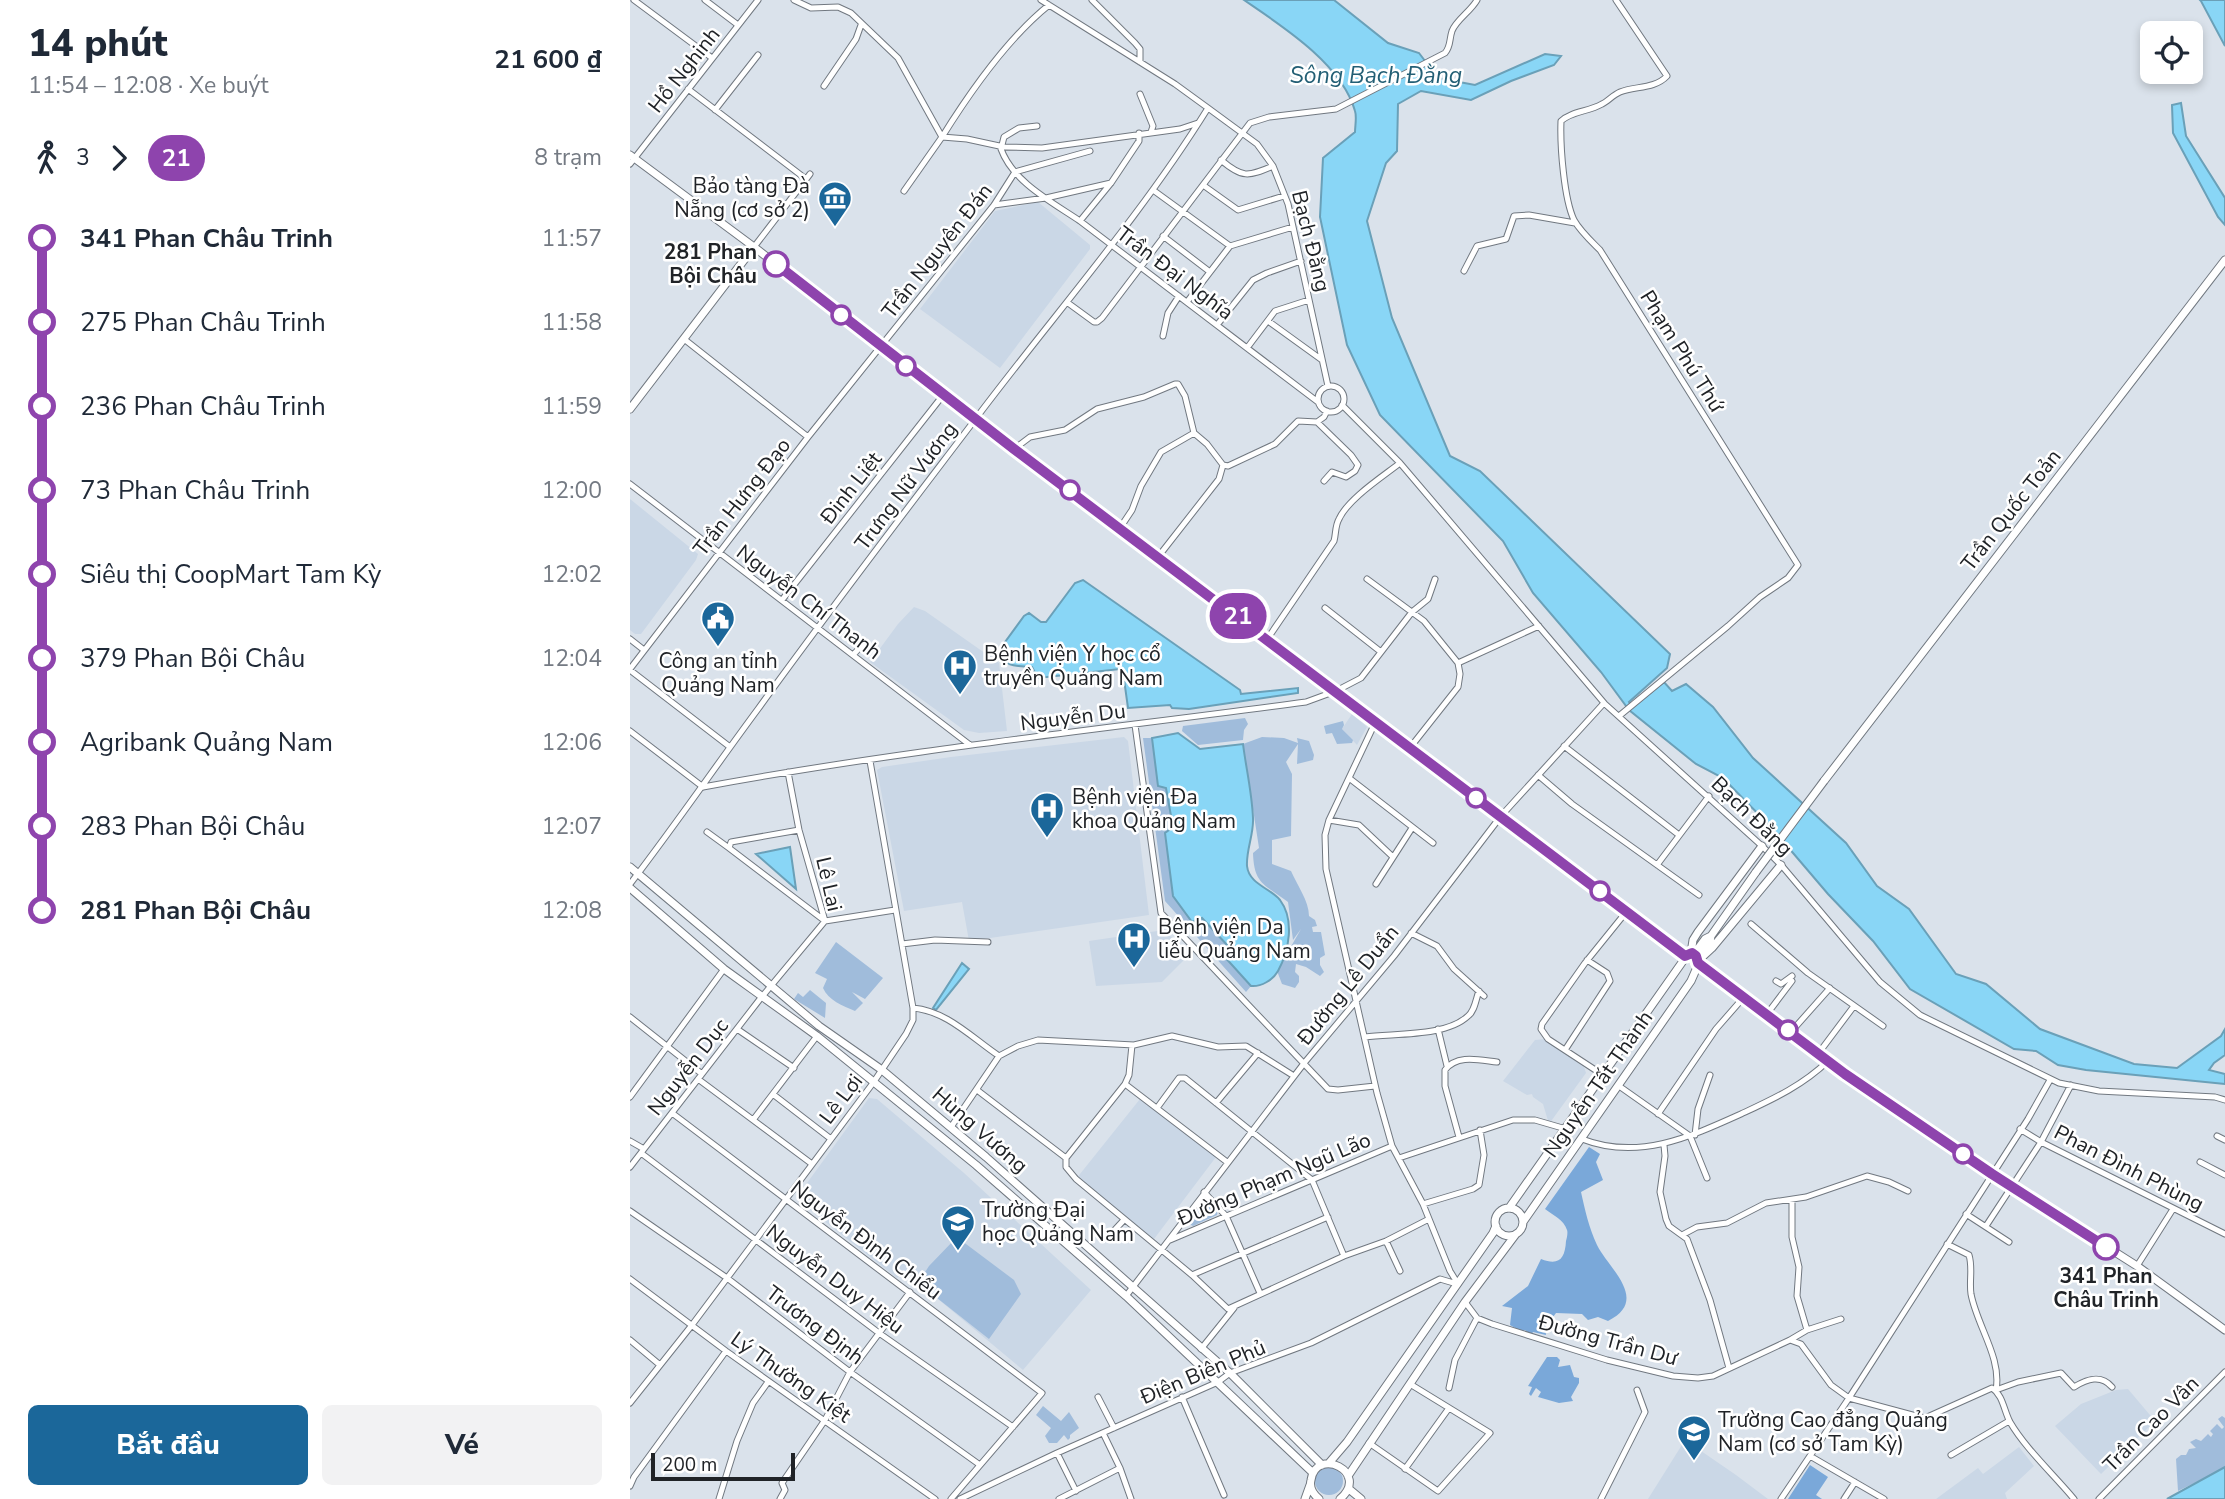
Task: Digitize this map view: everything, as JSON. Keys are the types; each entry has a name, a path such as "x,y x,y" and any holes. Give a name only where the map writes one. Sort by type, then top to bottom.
{"main road":[{"path":"632,159 754,247 1014,449 1268,639 1409,749 1768,1014 1818,1054 2012,1188 2137,1266 2225,1330"},
{"path":"630,409 754,247"},
{"name":"Trần Quốc Toản","path":"1693,959 1710,942 1711,936 1756,872 1824,781 2225,260"},
{"path":"1693,959 1693,940 1762,846"},
{"path":"1693,959 1712,948 1781,865"},
{"name":"Hùng Vương","path":"630,867 819,1026 882,1070 951,1127 1230,1373 1326,1464 1341,1466 1348,1476"},
{"name":"Hùng Vương","path":"630,886 724,970 817,1036 975,1165 1126,1296 1313,1473"},
{"name":"Nguyễn Tất Thành","path":"1509,1208 1603,1075 1693,959"},
{"name":"Nguyễn Tất Thành","path":"1523,1222 1691,981 1693,959"},
{"path":"1307,1494 1313,1473 1326,1464 1347,1442 1493,1233 1499,1213 1509,1208 1519,1212 1523,1222 1520,1230 1465,1302 1369,1443 1348,1476 1349,1489 1342,1499"},
{"path":"1496,1226 1504,1235 1516,1234"},
{"path":"1349,1489 1361,1499"},
{"path":"1307,1494 1312,1490 1319,1499"}],"street":[{"path":"634,0 712,58"},
{"path":"705,0 738,25"},
{"name":"Hồ Nghinh","path":"632,159 758,0"},
{"path":"794,0 816,9 842,8 851,13 898,58 942,137"},
{"name":"Bạch Đằng","path":"1041,0 1140,62 1257,144 1273,166 1293,226 1328,386"},
{"path":"1092,0 1140,49 1140,62"},
{"path":"1068,303 1097,323 1182,210 1254,121 1336,109 1430,61 1447,50 1453,28 1467,15 1477,0"},
{"name":"Phạm Phú Thứ","path":"1616,0 1667,76 1642,88 1617,93 1599,106 1573,114 1561,121 1567,196 1576,223 1600,250 1798,565 1788,578 1760,597 1619,716"},
{"path":"904,191 982,78 1031,20 1049,5"},
{"path":"824,86 856,39 862,25"},
{"path":"715,110 758,55"},
{"path":"688,89 808,176 754,247"},
{"path":"1140,94 1153,126 1152,132"},
{"name":"Trưng Nữ Vương","path":"630,886 704,787 730,747 975,419 1068,303 1153,190 1208,108"},
{"path":"942,137 1001,146 1042,148 1180,129 1198,123"},
{"path":"1037,126 1015,130 1004,137 1001,146 1004,159 1014,171 1090,151"},
{"path":"1080,221 1139,142 1139,133"},
{"path":"1221,160 1245,175 1255,174 1273,166"},
{"name":"Trần Đại Nghĩa","path":"1014,171 1046,198 1318,402"},
{"name":"Trần Nguyên Đán","path":"881,347 994,205 1014,171"},
{"path":"994,205 1046,198 1111,183"},
{"path":"1203,185 1238,210 1284,196"},
{"path":"1153,190 1230,246"},
{"path":"1464,271 1477,246 1506,239 1514,216 1529,215 1576,223"},
{"path":"1187,302 1230,246 1293,226"},
{"path":"1163,236 1210,272"},
{"path":"1217,325 1253,280 1301,261"},
{"path":"1163,335 1168,313 1179,296"},
{"path":"1247,348 1275,311 1309,300"},
{"path":"1268,321 1322,360"},
{"path":"684,339 808,437"},
{"name":"Trần Hưng Đạo","path":"630,669 808,437 881,347"},
{"path":"1014,449 1030,437 1065,430 1097,409 1144,397 1175,384 1178,384 1185,396 1194,433 1207,444 1223,465 1228,466 1275,444 1298,421 1317,422 1327,411"},
{"path":"1328,386 1336,387 1342,393 1342,405 1335,411 1327,411 1318,402 1319,394 1328,386"},
{"name":"Đinh Liệt","path":"782,600 944,394"},
{"name":"Bạch Đằng","path":"1342,405 1400,463 1604,703 1762,846 1880,982 1920,1015 2050,1080 2099,1091 2215,1097 2225,1100"},
{"path":"1317,422 1351,454 1358,465 1355,471 1346,477 1332,472 1324,481"},
{"path":"1120,528 1161,452 1194,433"},
{"path":"1268,639 1334,541 1342,513 1400,463"},
{"path":"1158,556 1219,479 1223,465"},
{"name":"Nguyễn Chí Thanh","path":"630,484 970,746"},
{"path":"1367,579 1424,621 1458,663 1458,687 1409,749"},
{"name":"Nguyễn Du","path":"704,787 970,746 1306,702 1361,678 1412,612 1428,599 1435,579"},
{"path":"1325,608 1381,652"},
{"path":"1458,663 1539,626"},
{"path":"630,639 644,650"},
{"path":"853,655 865,642"},
{"path":"630,669 730,747"},
{"name":"Đường Lê Duẩn","path":"1126,1296 1227,1161 1411,933 1501,816 1604,703"},
{"path":"1375,723 1329,820 1325,835 1326,869 1375,1086 1392,1146 1423,1204 1458,1284"},
{"path":"1135,725 1161,913 1328,1089 1375,1086"},
{"path":"630,731 704,787"},
{"path":"1564,746 1679,835"},
{"name":"Lê Lợi","path":"631,1401 692,1325 873,1083 913,1020 870,761"},
{"name":"Lê Lai","path":"772,987 825,920 799,830 788,772"},
{"path":"1538,775 1572,804 1699,895"},
{"path":"1349,778 1433,843"},
{"path":"1657,865 1709,796"},
{"path":"1329,820 1359,825 1393,857"},
{"path":"1376,884 1412,828"},
{"path":"729,848 730,842 799,830"},
{"path":"707,832 825,920 895,910"},
{"path":"1603,1075 1543,1034 1542,1024 1587,960 1627,911"},
{"path":"1751,924 1808,973 1883,1026"},
{"path":"1411,933 1437,946 1454,969 1484,996"},
{"path":"902,944 935,940 988,942"},
{"path":"1565,1050 1610,981 1607,973 1587,960"},
{"path":"630,1097 724,970"},
{"path":"1768,1014 1792,981 1791,977 1788,977 1781,984 1776,981"},
{"name":"Nguyễn Dục","path":"630,1167 772,987"},
{"path":"1790,1032 1830,988"},
{"path":"1365,1037 1413,1035 1438,1029 1468,1016 1479,991"},
{"path":"1658,1114 1716,1029 1744,997"},
{"path":"1818,1054 1854,1006"},
{"path":"913,1008 923,1009 960,1026 999,1056"},
{"path":"630,1017 754,1120 812,1164"},
{"path":"737,1029 794,1068"},
{"path":"1438,1029 1447,1066 1445,1086 1459,1137"},
{"path":"754,1120 817,1036"},
{"path":"951,1127 999,1056 1038,1040 1132,1045 1172,1036 1184,1037 1218,1047 1246,1046 1294,1076"},
{"path":"1066,1157 1125,1084 1129,1075 1132,1045"},
{"path":"1216,1103 1258,1053"},
{"path":"1447,1066 1462,1060 1497,1062"},
{"path":"1582,1139 1609,1147 1664,1145 1693,1136 1782,1096 1804,1082 1828,1061"},
{"path":"1707,1178 1693,1136 1710,1074"},
{"path":"1157,1108 1182,1077 1252,1131 1312,1180 1344,1256"},
{"path":"1781,1499 1849,1398 2050,1080"},
{"path":"1125,1084 1227,1161"},
{"path":"1986,1226 2041,1142 2071,1085"},
{"path":"1619,1086 1693,1136"},
{"path":"977,1090 1066,1157 1068,1172 1123,1221 1192,1275 1227,1308 1344,1256 1386,1241 1429,1219"},
{"path":"774,1095 831,1139"},
{"name":"Nguyễn Đình Chiểu","path":"672,1113 1042,1393 1013,1427"},
{"path":"1399,1158 1513,1120 1535,1120 1566,1129"},
{"name":"Phan Đình Phùng","path":"2020,1129 2225,1234"},
{"path":"1423,1204 1479,1185 1484,1155 1480,1130"},
{"path":"2217,1136 2225,1140"},
{"name":"Nguyễn Duy Hiệu","path":"630,1141 879,1333 1013,1427"},
{"path":"1664,1145 1660,1194 1669,1226 1687,1239 1710,1300 1728,1368"},
{"name":"Đường Phạm Ngũ Lão","path":"1167,1241 1392,1146"},
{"path":"2200,1162 2225,1175"},
{"path":"1682,1235 1697,1227 1727,1223 1766,1203 1792,1200 1867,1176 1908,1191"},
{"path":"1204,1192 1226,1216 1260,1293"},
{"path":"1792,1200 1792,1237 1799,1267 1797,1296 1807,1330"},
{"path":"2137,1266 2174,1209"},
{"name":"Trương Định","path":"630,1211 727,1278 850,1372 980,1465"},
{"path":"1966,1214 2009,1241"},
{"path":"1192,1275 1328,1217"},
{"path":"1110,1235 1123,1221"},
{"path":"1386,1241 1400,1271"},
{"path":"1947,1244 1969,1255 1972,1297 1996,1367 1996,1390 2009,1421 2074,1499"},
{"name":"Lý Thường Kiệt","path":"630,1279 768,1382 935,1499"},
{"name":"Điện Biên Phủ","path":"960,1499 1218,1382 1230,1373 1311,1343 1440,1279 1458,1284"},
{"path":"780,1499 785,1490 782,1483 825,1420 850,1372 909,1292"},
{"path":"1448,1388 1455,1360 1477,1318 1465,1302"},
{"path":"1201,1349 1236,1305"},
{"name":"Đường Trần Dư","path":"1477,1318 1607,1360 1673,1376 1713,1376 1807,1330 1840,1320"},
{"path":"630,1340 660,1365"},
{"path":"1790,1340 1801,1344 1831,1385 1849,1398 1925,1418 1986,1389 1996,1390 2018,1382 2061,1373 2074,1387 2084,1381 2100,1379 2112,1387"},
{"path":"630,1486 726,1351"},
{"name":"Trần Cao Vân","path":"2099,1499 2225,1372"},
{"path":"719,1499 737,1441 753,1403 768,1382"},
{"path":"1409,1384 1490,1433 1438,1491 1439,1499"},
{"path":"1601,1499 1645,1412 1637,1390"},
{"path":"1098,1397 1114,1428"},
{"path":"1182,1397 1224,1495"},
{"path":"1405,1469 1449,1408"},
{"path":"1951,1455 2009,1421"},
{"path":"951,1499 1013,1427"},
{"path":"1103,1433 1131,1499"},
{"path":"1369,1443 1438,1491"},
{"path":"1057,1453 1076,1491"},
{"path":"1810,1456 1884,1499"},
{"path":"1059,1499 1120,1468"},
{"path":"1844,1499 1856,1482"}],"shaded area":[{"path":"1038,202 1090,245 1090,249 1000,368 920,309 995,211"},
{"path":"630,499 698,554 641,634 630,630"},
{"name":"Bệnh viện Y học cổ truyền Quảng Nam","path":"914,607 925,611 999,663 1007,731 979,733 964,730 870,662"},
{"path":"1352,714 1367,727 1357,745 1342,729"},
{"path":"1245,718 1248,724 1243,740 1198,745 1182,731 1183,726"},
{"path":"1343,721 1342,729 1353,740 1352,743 1337,744 1332,733 1326,734 1324,726"},
{"name":"Bệnh viện Đa khoa Quảng Nam","path":"1124,737 1128,741 1149,915 969,941 962,902 904,911 877,770 951,757"},
{"path":"1262,737 1284,738 1298,743 1297,738 1309,741 1314,755 1313,760 1297,764 1298,744 1286,762 1292,774 1291,836 1272,840 1272,864 1291,871 1305,899 1309,916 1315,920 1317,926 1312,927 1313,932 1321,932 1325,955 1320,958 1324,972 1320,976 1296,964 1295,972 1299,976 1299,982 1295,988 1282,984 1277,971 1301,929 1293,940 1288,902 1262,882 1254,863 1253,853 1259,848 1243,744"},
{"path":"1143,738 1152,738 1158,785 1166,788 1173,828 1202,918 1228,946 1224,955 1251,986 1246,992 1165,901"},
{"name":"Bệnh viện Da liễu Quảng Nam","path":"1164,930 1189,955 1162,982 1096,986 1089,941"},
{"path":"836,942 883,978 865,999 852,992 863,1003 855,1011 828,996 823,988 827,979 815,973"},
{"path":"810,990 826,1003 825,1018 794,999 798,993 803,997"},
{"path":"1545,1039 1584,1067 1586,1073 1549,1124 1543,1104 1532,1094 1527,1095 1503,1081 1535,1040"},
{"name":"Trường Đại học Quảng Nam","path":"869,1098 877,1099 964,1173 1091,1290 1023,1370 908,1274 902,1273 897,1278 800,1202 799,1194"},
{"path":"1140,1099 1216,1157 1154,1239 1076,1179"},
{"path":"1589,1147 1600,1154 1596,1162 1603,1180 1581,1192 1584,1205 1597,1245 1623,1284 1626,1304 1620,1313 1608,1321 1598,1317 1588,1320 1582,1314 1556,1313 1545,1328 1546,1335 1533,1332 1531,1335 1525,1330 1522,1332 1510,1325 1512,1308 1502,1306 1528,1286 1541,1259 1552,1262 1562,1256 1567,1235 1566,1226 1545,1209"},
{"path":"1209,1202 1218,1210 1217,1215 1193,1226 1189,1224 1189,1219 1202,1203"},
{"path":"955,1239 962,1241 1014,1280 1021,1294 989,1339 918,1283 929,1266"},
{"path":"1547,1357 1557,1357 1560,1360 1558,1367 1570,1365 1574,1377 1579,1378 1571,1397 1573,1401 1559,1403 1538,1397 1541,1392 1536,1388 1531,1396 1529,1394 1532,1387 1528,1386"},
{"path":"2128,1389 2155,1421 2101,1474 2055,1426 2081,1404 2116,1390"},
{"path":"1043,1406 1061,1421 1069,1412 1079,1428 1068,1440 1064,1435 1057,1443 1049,1443 1045,1436 1051,1428 1036,1415"},
{"path":"2222,1416 2225,1418 2225,1468 2178,1491 2176,1459 2186,1455 2189,1449 2196,1448 2190,1442 2196,1439 2201,1441 2208,1434 2211,1437 2213,1434 2210,1431 2217,1424 2222,1429 2224,1427 2218,1419"},
{"name":"Trường Cao đẳng Quảng Nam (cơ sở Tam Kỳ)","path":"1685,1440 1736,1475 1768,1499 1648,1499"},
{"path":"2019,1447 2034,1466 2005,1493 2007,1499 1936,1499 1978,1468 1983,1474"},
{"path":"1810,1465 1828,1477 1816,1495 1822,1499 1788,1499"},
{"path":"1329,1467 1339,1471 1343,1481 1339,1491 1329,1495 1319,1491 1315,1481 1319,1471"}],"water":[{"name":"Sông Bạch Đằng","path":"1244,0 1334,0 1388,43 1419,53 1438,78 1475,85 1545,54 1561,56 1554,65 1471,100 1421,91 1398,104 1397,151 1386,163 1367,221 1392,318 1450,456 1480,471 1670,654 1667,668 1629,702 1632,707 1664,682 1672,691 1686,684 1713,707 1753,758 1846,843 1877,886 1909,909 1956,974 1986,984 2040,1029 2134,1064 2177,1068 2221,1036 2225,1029 2225,1055 2209,1070 2225,1074 2225,1084 2058,1065 2036,1051 2014,1049 1910,989 1873,941 1723,778 1696,764 1629,710 1601,672 1533,593 1503,541 1380,415 1347,345 1320,217 1323,158 1355,132 1355,111 1338,77 1324,62 1292,34"},
{"path":"2225,0 2225,46 2201,1"},
{"path":"2181,103 2186,136 2225,198 2225,225 2218,217 2173,133 2172,105"},
{"path":"1083,580 1240,690 1241,694 1298,688 1298,693 1189,709 1172,708 1170,705 1128,708 1123,672 1120,669 1038,678 1032,667 1012,665 1000,658 997,653 1024,616 1029,613 1041,622 1046,622 1075,583"},
{"path":"1178,733 1200,749 1243,744 1253,818 1247,866 1256,882 1280,900 1285,908 1289,926 1285,954 1278,971 1263,984 1251,986 1223,955 1228,946 1202,918 1192,922 1173,896 1165,833 1173,827 1166,788 1158,786 1152,738"},
{"path":"790,847 796,889 756,854"},
{"path":"962,963 969,969 936,1010 933,1008"},
{"path":"2225,1467 2225,1499 2167,1499"}],"bus line":[{"name":"21","path":"776,264 1014,449 1685,956 1692,953 1699,960 1698,963 1845,1074 1992,1174 2106,1247"}],"place":[{"name":"Bảo tàng Đà Nẵng (cơ sở 2)","path":"835,228"},
{"name":"281 Phan Bội Châu","path":"776,264"},
{"name":"Công an tỉnh Quảng Nam","path":"718,648"},
{"name":"Bệnh viện Y học cổ truyền Quảng Nam","path":"960,696"},
{"name":"Bệnh viện Đa khoa Quảng Nam","path":"1047,839"},
{"name":"Bệnh viện Da liễu Quảng Nam","path":"1134,969"},
{"name":"341 Phan Châu Trinh","path":"2106,1247"},
{"name":"Trường Đại học Quảng Nam","path":"958,1252"},
{"name":"Trường Cao đẳng Quảng Nam (cơ sở Tam Kỳ)","path":"1694,1462"}]}
